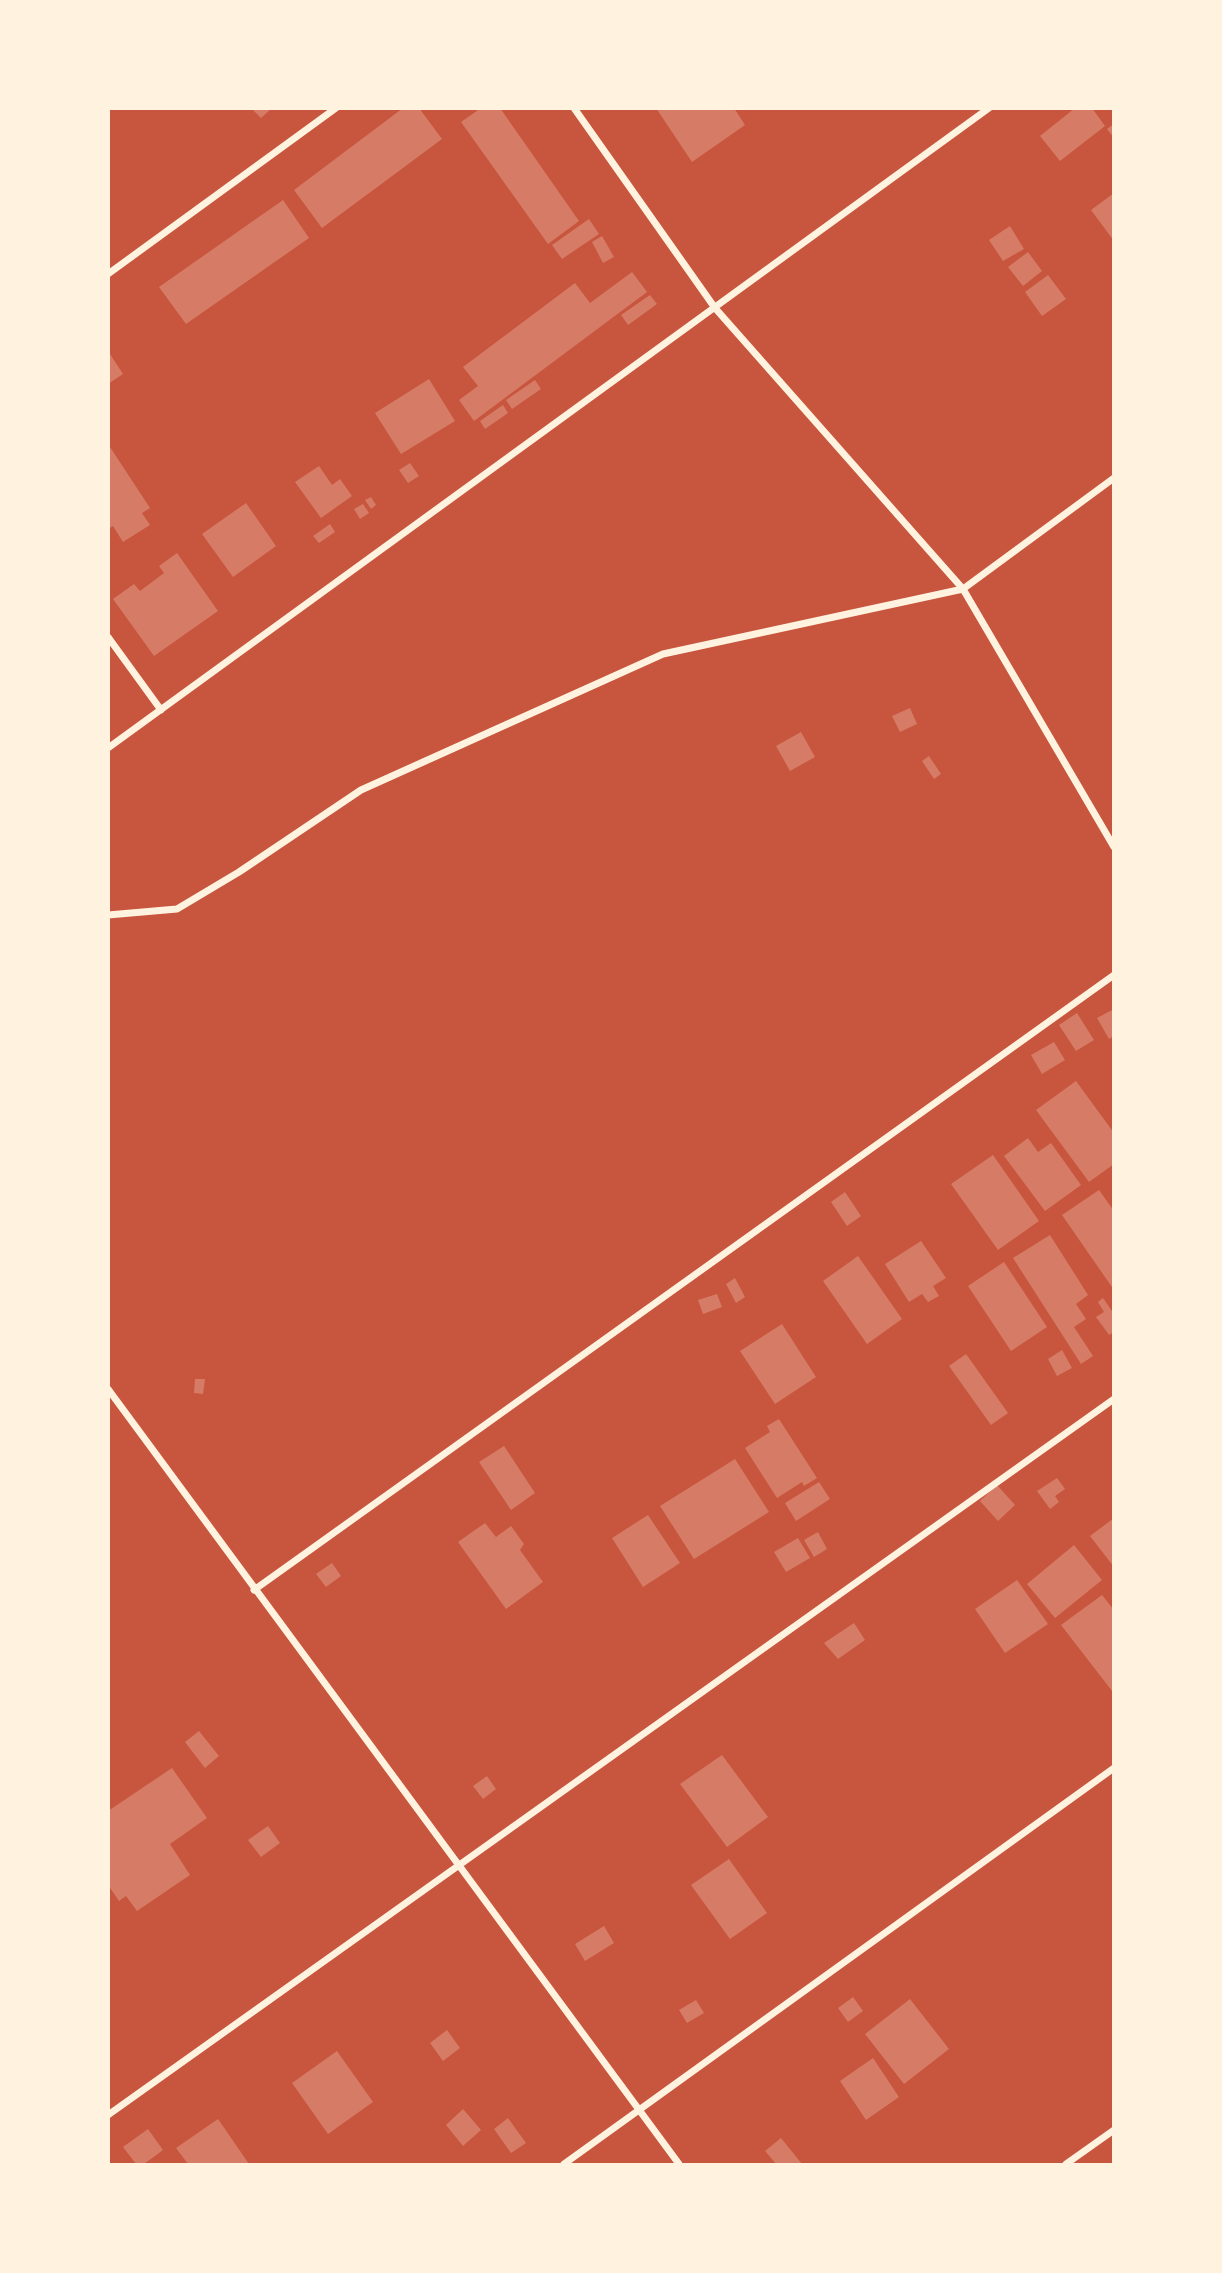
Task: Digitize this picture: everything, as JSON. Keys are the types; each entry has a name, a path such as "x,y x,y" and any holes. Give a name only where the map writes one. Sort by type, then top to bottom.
{"street":[{"path":"108,274 336,108"},
{"path":"574,108 715,307 963,589 1114,847"},
{"path":"108,748 989,108"},
{"path":"108,915 177,909 239,872 361,790 663,654 963,589 1114,478"},
{"path":"108,637 161,710"},
{"path":"254,1590 1114,975"},
{"path":"108,1389 679,2165"},
{"path":"108,2115 1114,1399"},
{"path":"564,2165 1114,1768"},
{"path":"1066,2165 1114,2130"}],"building":[{"path":"251,108 272,108 261,118"},
{"path":"403,108 419,108 442,139 322,228 294,190"},
{"path":"481,108 500,108 579,221 548,244 461,122"},
{"path":"656,108 734,108 745,125 692,162"},
{"path":"1075,108 1092,108 1105,126 1060,161 1040,136"},
{"path":"1114,124 1114,138 1107,129"},
{"path":"1114,193 1114,241 1091,210"},
{"path":"283,200 309,238 186,324 159,287"},
{"path":"589,219 599,234 562,259 552,245"},
{"path":"1010,226 1024,249 1003,261 989,240"},
{"path":"602,236 614,257 603,263 592,242"},
{"path":"1028,252 1042,271 1023,286 1008,267"},
{"path":"632,272 647,292 474,421 459,400 478,386 463,367 575,283 590,303"},
{"path":"1048,275 1066,299 1042,316 1025,292"},
{"path":"650,295 657,304 628,325 621,315"},
{"path":"108,351 123,374 108,384"},
{"path":"429,379 455,421 401,454 375,413"},
{"path":"535,380 541,389 512,409 506,400"},
{"path":"503,405 508,413 485,429 480,421"},
{"path":"108,444 150,508 142,513 150,525 123,542 113,526 108,529"},
{"path":"410,463 419,476 408,483 399,470"},
{"path":"319,466 332,485 340,479 352,496 321,518 295,482"},
{"path":"371,497 376,505 371,509 365,500"},
{"path":"246,503 276,546 233,577 202,534"},
{"path":"363,504 369,513 360,519 354,509"},
{"path":"330,524 335,532 319,543 313,536"},
{"path":"177,553 218,611 154,656 113,599 134,584 140,591 164,573 159,566"},
{"path":"910,708 917,724 900,732 892,716"},
{"path":"801,732 815,757 790,771 776,746"},
{"path":"929,756 941,774 934,779 922,761"},
{"path":"1114,1009 1114,1036 1109,1039 1097,1018"},
{"path":"1077,1013 1094,1040 1076,1051 1059,1025"},
{"path":"1054,1042 1065,1060 1042,1074 1031,1055"},
{"path":"1076,1081 1114,1133 1114,1164 1089,1182 1036,1110"},
{"path":"1028,1138 1038,1152 1051,1143 1081,1185 1045,1211 1004,1156"},
{"path":"993,1155 1039,1221 998,1250 951,1184"},
{"path":"1099,1190 1114,1211 1114,1290 1062,1215"},
{"path":"845,1192 861,1216 847,1226 831,1202"},
{"path":"1050,1235 1088,1295 1076,1304 1086,1319 1074,1327 1093,1356 1081,1364 1013,1258"},
{"path":"921,1241 946,1278 933,1286 939,1296 928,1302 922,1294 909,1302 885,1264"},
{"path":"858,1256 902,1319 867,1344 823,1281"},
{"path":"1004,1262 1047,1327 1011,1351 968,1286"},
{"path":"735,1278 745,1297 736,1303 726,1284"},
{"path":"717,1294 722,1307 703,1314 698,1300"},
{"path":"1103,1298 1114,1314 1114,1332 1109,1335 1096,1317 1104,1312 1098,1302"},
{"path":"782,1324 816,1377 775,1404 740,1351"},
{"path":"1062,1350 1072,1368 1057,1376 1048,1359"},
{"path":"966,1354 1008,1413 991,1425 949,1366"},
{"path":"195,1379 205,1379 203,1394 194,1393"},
{"path":"779,1419 817,1478 804,1486 802,1482 777,1498 745,1448 770,1432 767,1426"},
{"path":"504,1446 535,1493 511,1510 479,1462"},
{"path":"735,1459 769,1512 694,1559 660,1506"},
{"path":"1057,1478 1065,1489 1055,1496 1059,1502 1050,1509 1037,1491"},
{"path":"819,1482 830,1499 796,1521 785,1503"},
{"path":"997,1485 1015,1505 998,1521 980,1501"},
{"path":"648,1515 680,1563 643,1587 612,1538"},
{"path":"1114,1518 1114,1567 1090,1536"},
{"path":"485,1523 496,1537 511,1526 524,1544 520,1550 543,1582 506,1609 458,1542"},
{"path":"818,1532 827,1549 814,1557 804,1540"},
{"path":"798,1538 810,1558 786,1572 774,1552"},
{"path":"1074,1545 1102,1580 1055,1618 1027,1584"},
{"path":"332,1563 341,1576 326,1587 316,1574"},
{"path":"1017,1580 1048,1624 1005,1653 975,1609"},
{"path":"1102,1595 1114,1610 1112,1691 1061,1625"},
{"path":"854,1623 865,1640 838,1659 824,1643"},
{"path":"199,1731 219,1756 205,1768 185,1742"},
{"path":"722,1755 768,1817 727,1847 680,1784"},
{"path":"172,1768 207,1818 170,1844 190,1875 137,1911 126,1896 119,1901 108,1885 108,1811"},
{"path":"487,1776 496,1789 483,1799 473,1786"},
{"path":"268,1826 280,1843 261,1857 248,1840"},
{"path":"729,1859 767,1913 730,1939 691,1885"},
{"path":"604,1926 614,1943 585,1961 575,1944"},
{"path":"853,1997 863,2011 848,2022 838,2008"},
{"path":"910,1999 949,2049 904,2084 865,2034"},
{"path":"696,2000 704,2013 687,2023 679,2010"},
{"path":"447,2030 460,2048 443,2061 430,2043"},
{"path":"337,2051 373,2102 328,2134 292,2083"},
{"path":"873,2058 899,2097 866,2120 840,2081"},
{"path":"463,2109 481,2130 463,2146 446,2125"},
{"path":"508,2118 526,2143 511,2153 494,2129"},
{"path":"218,2119 249,2164 188,2164 176,2148"},
{"path":"148,2129 163,2150 144,2164 136,2164 123,2147"},
{"path":"781,2138 802,2164 776,2164 765,2151"}]}
